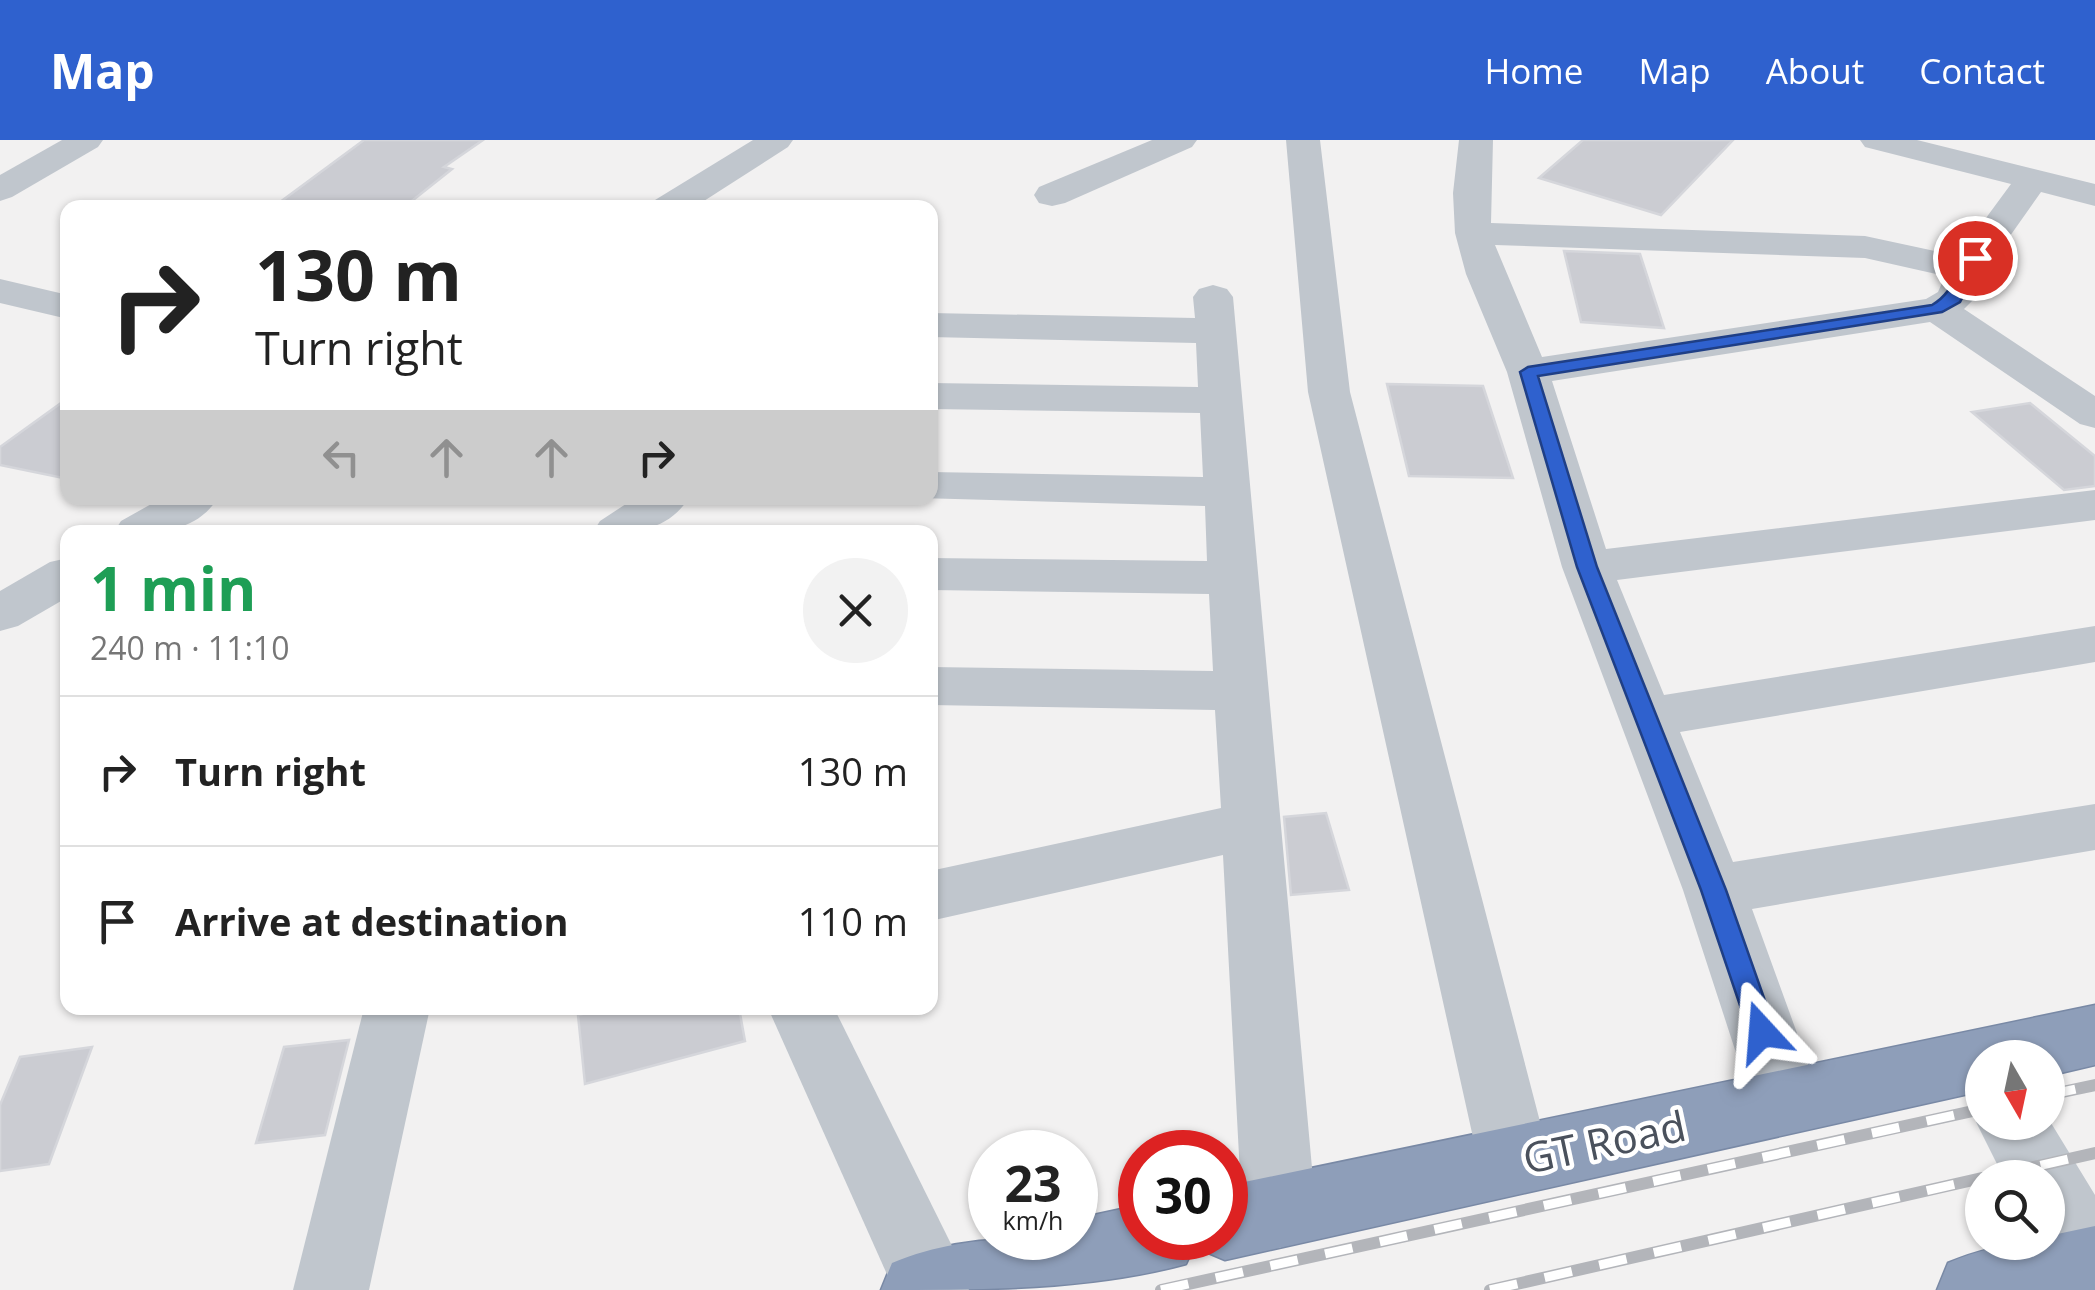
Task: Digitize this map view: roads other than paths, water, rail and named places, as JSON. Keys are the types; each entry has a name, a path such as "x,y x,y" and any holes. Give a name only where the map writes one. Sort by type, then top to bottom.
{"highway":[{"name":"GT Road","path":"2065,1043 2095,1036"},
{"name":"GT Road","path":"1252,1218 1965,1067"},
{"path":"925,1289 1118,1247"},
{"path":"1975,1290 2095,1264"}],"street":[{"path":"0,190 86,140"},
{"path":"681,200 776,140"},
{"path":"1052,195 1180,140"},
{"path":"1303,140 1329,392 1514,1160"},
{"path":"1476,140 1471,192 1474,233 1485,274 1528,372 1587,567 1714,890 1787,1102"},
{"path":"1877,140 2095,195"},
{"path":"1528,372 1936,309 1954,299 1967,270 2024,191"},
{"path":"1474,233 1865,248 1967,270"},
{"path":"0,291 60,305"},
{"path":"1936,309 2095,415"},
{"path":"938,325 1214,314 1251,825 1252,1218"},
{"path":"938,396 1221,400"},
{"path":"938,486 1227,492"},
{"path":"154,525 184,505"},
{"path":"628,525 656,505"},
{"path":"1587,567 2095,505"},
{"path":"938,574 1234,578"},
{"path":"0,614 60,579"},
{"path":"1646,718 2095,644"},
{"path":"938,686 1241,691"},
{"path":"938,894 1251,825"},
{"path":"1714,890 2095,827"},
{"path":"332,1290 396,1015"},
{"path":"803,1015 925,1289"},
{"path":"2065,1214 2095,1264"}],"railway":[{"path":"2065,1091 2095,1085"},
{"path":"1161,1290 1965,1113"},
{"path":"2064,1160 2095,1153"},
{"path":"1490,1290 1965,1182"}]}
